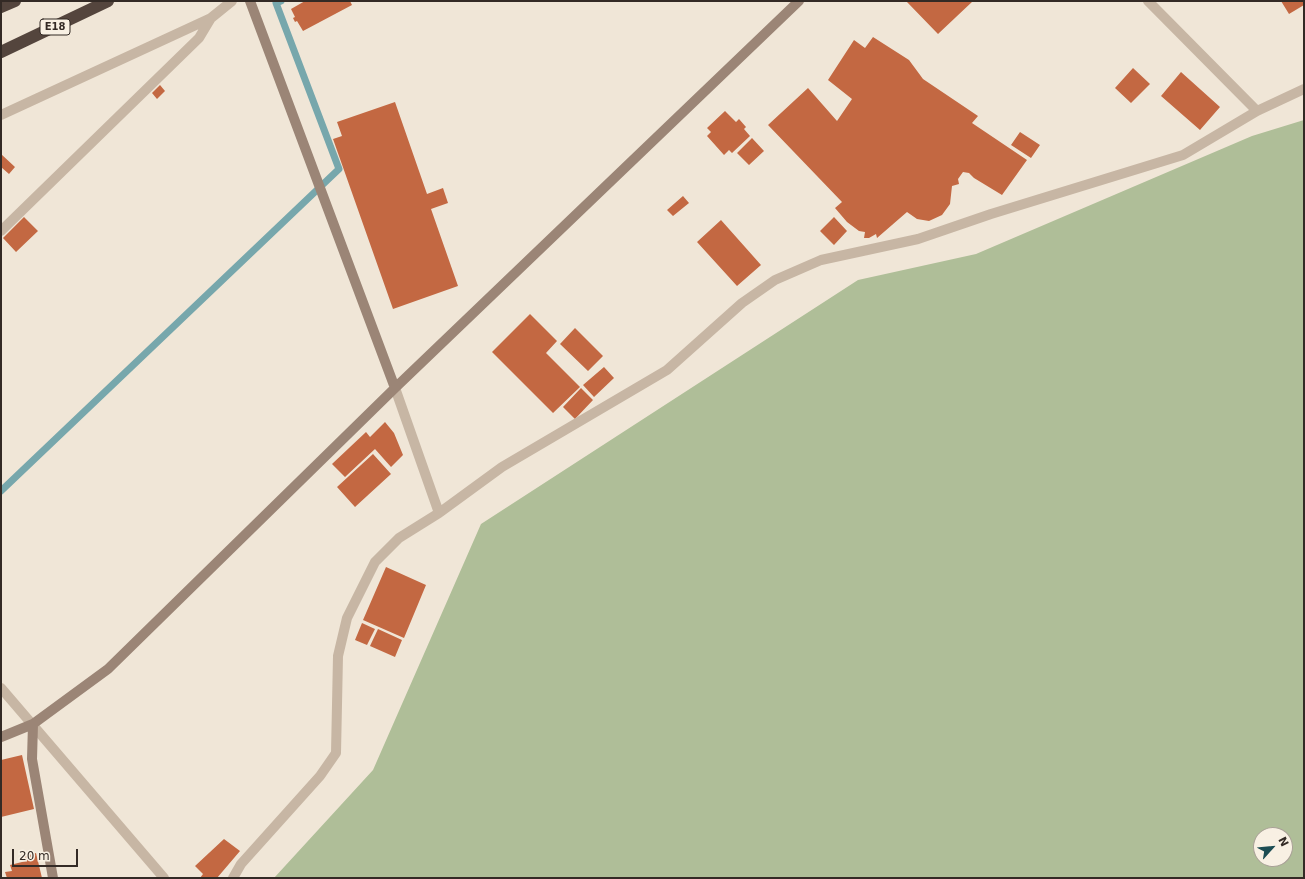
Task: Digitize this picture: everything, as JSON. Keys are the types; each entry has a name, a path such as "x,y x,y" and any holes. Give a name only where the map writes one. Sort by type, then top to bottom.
{"highway":[{"path":"1,7 15,1"},
{"name":"E18","path":"1,52 108,1"}],"street":[{"path":"1,115 211,18 232,1"},
{"path":"250,1 395,388 439,513"},
{"path":"1,738 32,724 108,669 395,388 799,1"},
{"path":"1148,1 1257,111"},
{"path":"1,231 199,38 211,18"},
{"path":"233,878 242,864 320,776 336,753 338,656 347,618 375,562 399,538 439,513 502,467 667,370 742,303 776,280 821,260 918,239 991,214 1183,155 1257,111 1304,89"},
{"path":"1,688 164,878"},
{"path":"32,724 32,759 54,878"}],"green space":[{"path":"1304,120 1304,878 274,878 373,770 481,524 858,280 976,254 1252,136"}],"building":[{"path":"305,1 350,1 352,5 303,31 297,21 295,22 293,18 295,17 291,9"},
{"path":"906,1 973,1 938,34"},
{"path":"1281,1 1304,1 1304,5 1289,14"},
{"path":"873,37 909,60 923,79 978,116 972,123 1027,160 1002,195 974,178 969,173 963,172 958,179 959,184 952,186 950,204 942,215 929,221 917,219 907,212 877,238 876,234 869,238 864,238 865,232 859,231 847,222 835,208 842,202 768,125 808,88 837,121 852,99 828,80 854,40 865,48"},
{"path":"1133,68 1150,84 1131,103 1115,88"},
{"path":"1181,72 1220,107 1200,130 1161,96"},
{"path":"160,85 165,91 157,99 152,93"},
{"path":"395,102 427,194 443,188 448,203 431,209 458,286 393,309 333,139 342,136 337,122"},
{"path":"725,111 736,122 739,119 746,127 744,129 750,136 732,153 729,150 724,155 707,136 711,132 707,128"},
{"path":"1020,132 1040,145 1031,158 1011,145"},
{"path":"752,138 764,151 749,165 737,153"},
{"path":"1,154 15,167 9,174 1,167"},
{"path":"683,196 689,203 673,216 667,210"},
{"path":"24,217 38,231 16,252 3,238"},
{"path":"834,217 847,231 834,245 820,231"},
{"path":"721,220 761,265 737,286 697,242"},
{"path":"530,314 557,341 546,353 580,387 553,413 492,352"},
{"path":"575,328 603,356 588,371 560,344"},
{"path":"604,367 614,378 594,397 583,385"},
{"path":"581,388 593,400 575,419 563,407"},
{"path":"385,422 394,433 403,455 391,467 375,449 345,477 332,464 366,432 370,437"},
{"path":"373,454 391,474 355,507 337,487"},
{"path":"386,567 426,585 404,638 363,620"},
{"path":"362,623 375,629 367,645 355,640"},
{"path":"378,629 402,640 395,657 370,646"},
{"path":"22,755 34,809 1,817 1,760"},
{"path":"224,839 240,851 217,878 200,878 203,874 195,866"},
{"path":"36,853 42,878 7,878 5,872 12,871 10,865 26,861 25,856"}],"waterway":[{"path":"1,491 339,169 276,3 281,1"}]}
